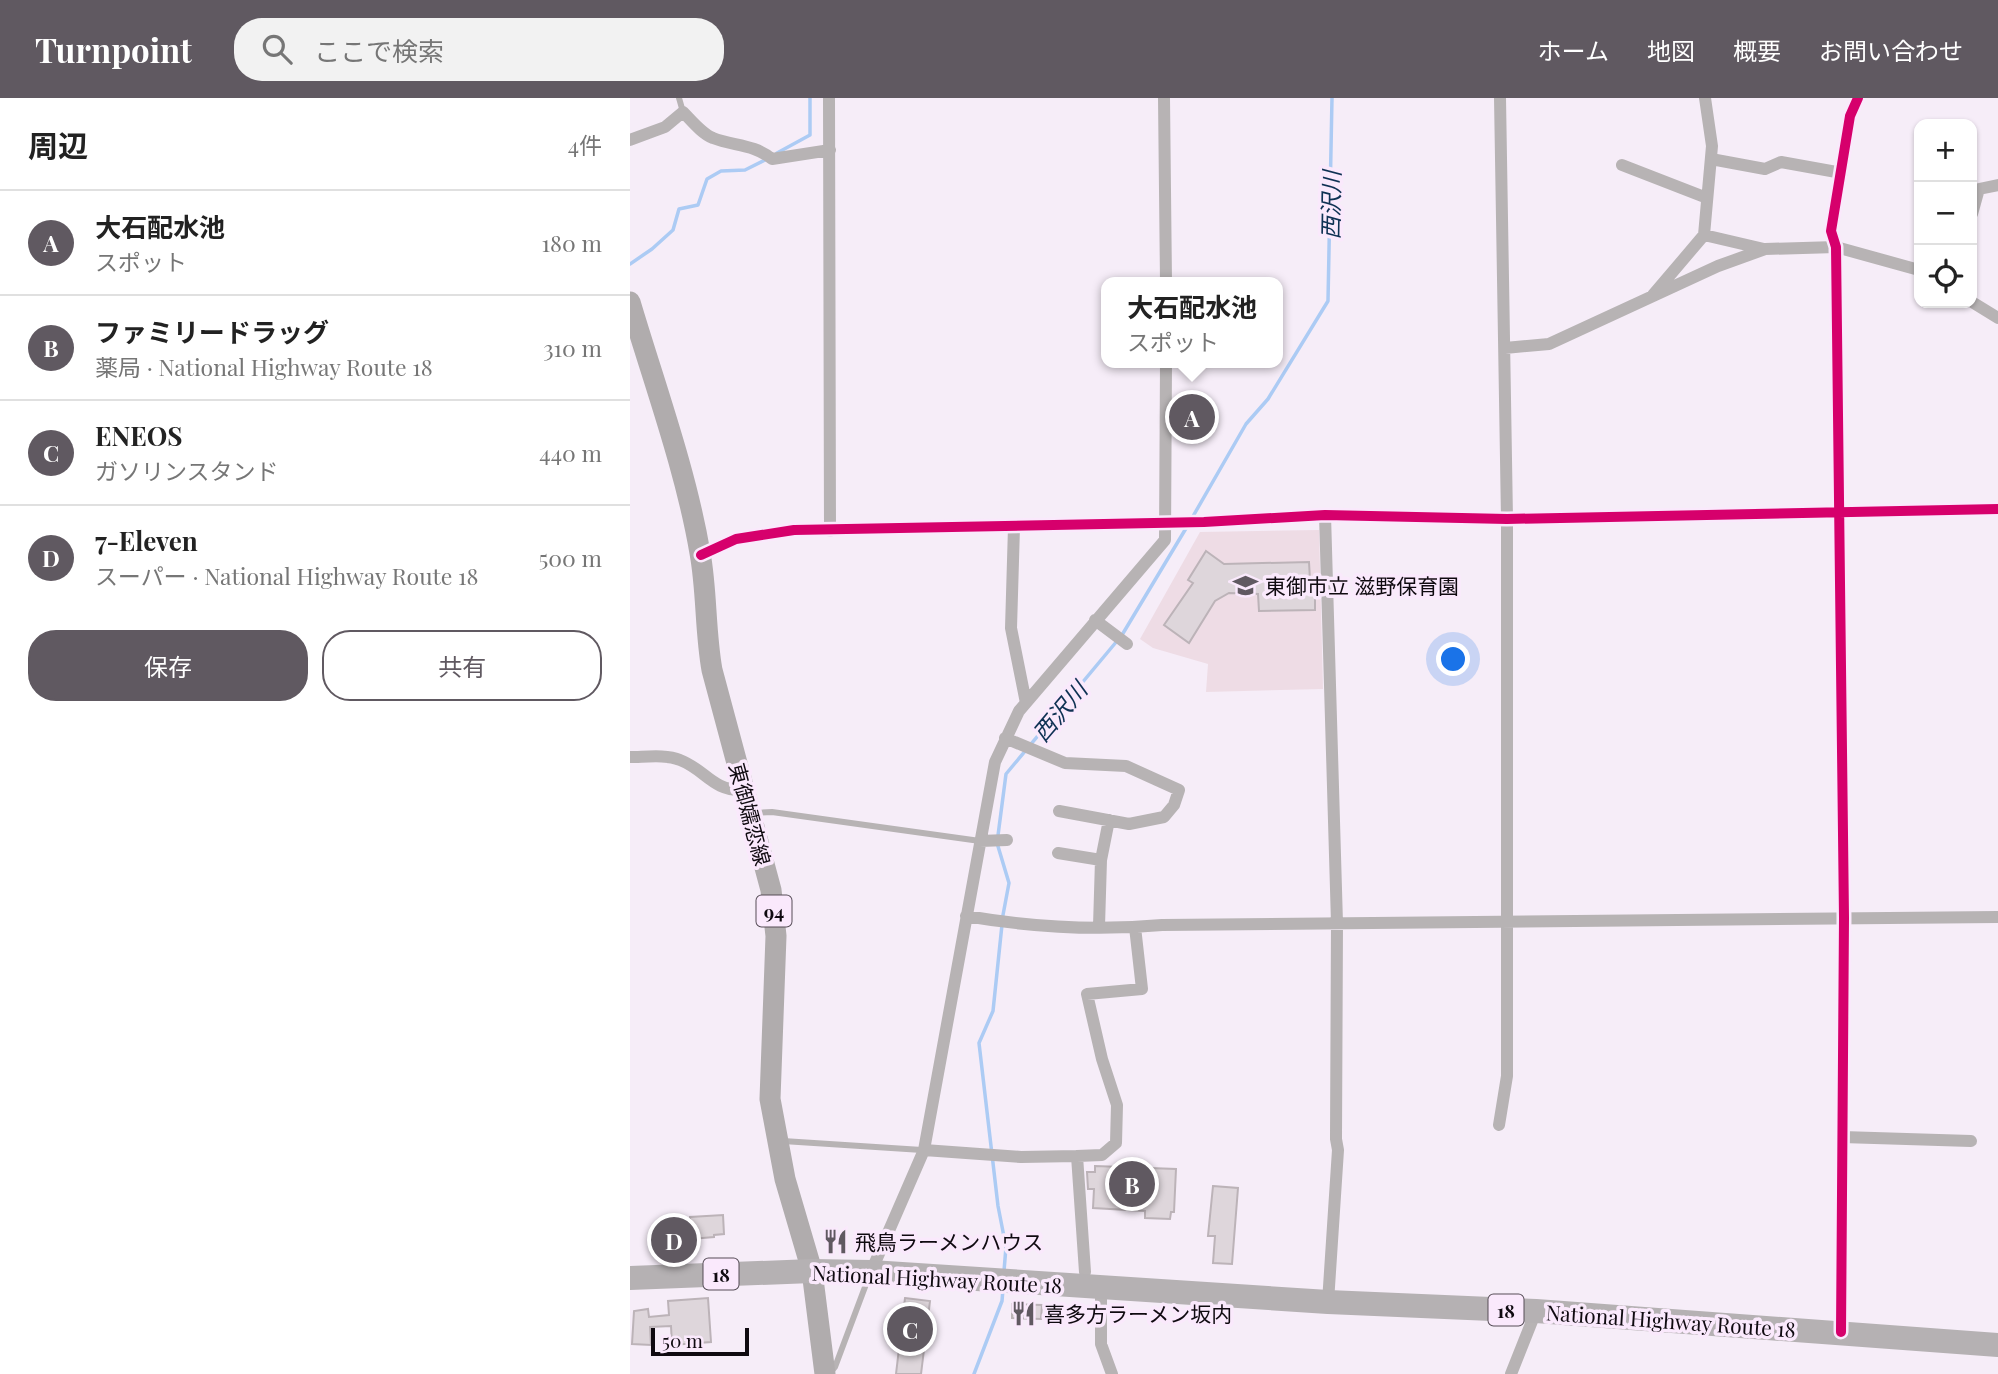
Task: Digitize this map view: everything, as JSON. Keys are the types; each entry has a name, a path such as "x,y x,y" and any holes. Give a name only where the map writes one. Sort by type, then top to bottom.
{"highway":[{"name":"National Highway Route 18","path":"630,1278 812,1271 1093,1280 1328,1302 1536,1311 1998,1345"}],"main road":[{"name":"東御嬬恋線","path":"630,302 688,499 701,555 709,650 743,790 767,871 776,936 770,1099 776,1141 812,1271 827,1374"}],"street":[{"path":"829,98 831,531"},
{"path":"1164,98 1166,277"},
{"path":"1499,1125 1507,1076 1507,519 1500,98"},
{"path":"1653,295 1662,281 1704,235 1712,146 1705,98"},
{"path":"1841,1332 1844,918 1836,247 1831,231 1850,116 1858,98"},
{"path":"630,140 666,127 682,112 711,138 741,144 765,153 772,159 830,150"},
{"path":"1711,159 1765,169 1782,162 1842,173"},
{"path":"1622,166 1707,198"},
{"path":"1977,196 1979,189 1998,185"},
{"path":"1704,235 1765,249 1836,247 1914,269"},
{"path":"1505,348 1549,344 1718,266 1765,249"},
{"path":"1977,305 1998,318"},
{"path":"871,1272 924,1150 966,916 984,841 995,762 1005,738 1026,703 1165,540 1172,522 1166,368"},
{"path":"701,555 736,539 794,530 1204,522 1325,515 1507,519 1998,509"},
{"path":"1325,515 1337,923 1338,1150 1328,1302"},
{"path":"1014,527 1011,628 1026,703"},
{"path":"1095,620 1127,644"},
{"path":"1005,738 1065,763 1126,766 1179,790 1174,804 1164,817 1129,824 1059,811"},
{"path":"630,757 676,758 716,785 731,790 743,790"},
{"path":"1099,926 1101,860 1109,820"},
{"path":"984,841 1007,840"},
{"path":"1058,853 1101,860"},
{"path":"966,916 1011,923 1135,927 1998,917"},
{"path":"924,1150 1021,1157 1077,1156 1102,1155 1116,1143 1117,1105 1102,1059 1087,994 1142,989 1135,927"},
{"path":"1842,1138 1971,1141"},
{"path":"1077,1156 1101,1344 1112,1374"},
{"path":"1511,1374 1536,1311"}],"lane":[{"path":"679,98 682,112"},
{"path":"751,814 772,812 984,841"},
{"path":"776,1141 924,1150"},
{"path":"827,1374 835,1367 871,1272"}],"shaded area":[{"name":"東御市立 滋野保育園","path":"1319,530 1323,689 1206,692 1208,664 1153,648 1140,639 1200,532"}],"building":[{"path":"1193,399 1201,400 1207,405 1212,411 1212,427 1207,433 1201,438 1193,439 1185,438 1179,433 1174,427 1173,419 1174,411 1179,405 1185,400"},
{"path":"1206,551 1224,564 1309,562 1310,580 1315,580 1315,610 1259,611 1258,594 1229,593 1215,601 1189,643 1164,625 1193,583 1188,580"},
{"path":"1095,1166 1176,1169 1174,1212 1171,1212 1170,1219 1145,1218 1145,1211 1093,1208 1094,1189 1088,1189 1087,1172 1095,1172"},
{"path":"1213,1186 1238,1188 1232,1264 1213,1263 1215,1236 1208,1236"},
{"path":"723,1215 724,1234 691,1239 690,1217"},
{"path":"708,1298 711,1342 672,1345 671,1326 650,1327 651,1345 632,1344 634,1311 648,1309 649,1317 669,1315 668,1301"},
{"path":"905,1298 930,1301 921,1374 896,1374"},
{"path":"1012,1304 1042,1305 1041,1319 1012,1318"}],"waterway":[{"path":"777,153 810,135 810,98"},
{"name":"西沢川","path":"1192,518 1246,424 1268,399 1328,301 1332,98"},
{"path":"630,264 673,230 679,209 698,205 707,179 721,171 745,170 767,159"},
{"name":"西沢川","path":"1122,635 1188,525"},
{"name":"西沢川","path":"1004,1271 1006,1247 998,1206 979,1043 993,1011 1009,883 997,843 1006,774 1117,641"},
{"name":"西沢川","path":"974,1374 1002,1301 1003,1289"}],"cycle path":[{"path":"1841,1332 1844,918 1836,247 1831,231 1850,116 1858,98"},
{"path":"701,555 736,539 794,530 1204,522 1325,515 1507,519 1998,509"}],"place":[{"name":"大石配水池","path":"1192,417"},
{"name":"東御市立 滋野保育園","path":"1245,585"},
{"name":"ファミリードラッグ","path":"1132,1184"},
{"name":"7-Eleven","path":"674,1240"},
{"name":"飛鳥ラーメンハウス","path":"835,1241"},
{"name":"喜多方ラーメン坂内","path":"1024,1313"},
{"name":"ENEOS","path":"910,1329"}]}
